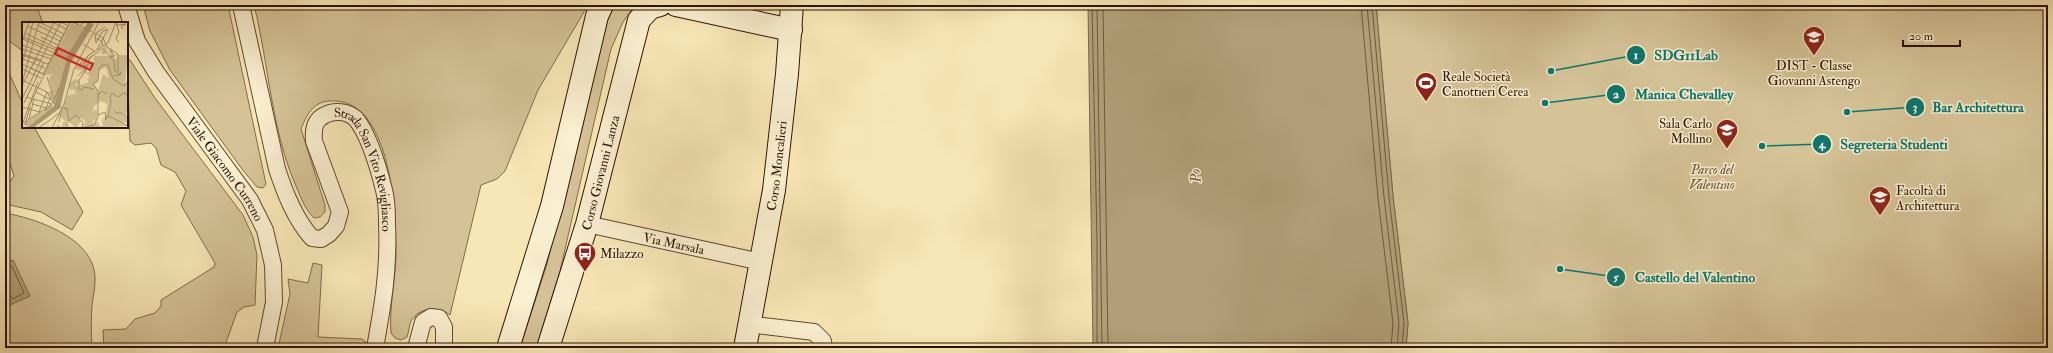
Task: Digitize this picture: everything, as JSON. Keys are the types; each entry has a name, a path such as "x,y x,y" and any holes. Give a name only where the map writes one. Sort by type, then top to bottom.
{"street":[{"name":"Viale Giacomo Curreno","path":"126,5 137,41 156,72 250,200 265,230 274,265 274,302 265,348"},
{"name":"Strada San Vito Revigliasco","path":"241,5 277,168 288,197 305,230 312,238 321,239 329,234 336,226 340,212 314,141 313,128 320,118 326,114 333,112 346,113 355,119 366,136 385,191 388,244 388,274 375,348"},
{"path":"508,348 552,206 597,16 602,5"},
{"name":"Corso Giovanni Lanza","path":"548,348 587,224 639,20 650,8 660,5"},
{"path":"676,5 703,8 791,30"},
{"name":"Corso Moncalieri","path":"745,348 748,324 774,190 791,30 792,5"},
{"name":"Via Marsala","path":"587,224 761,262"},
{"path":"416,348 423,322 431,317 439,318 444,327 444,348"},
{"path":"748,324 814,332 822,341 824,348"}],"green space":[{"path":"5,5 36,5 43,22 22,22 22,50 5,38"},
{"path":"143,5 228,5 266,184 263,188 257,187 242,169 170,70 150,31"},
{"path":"254,5 588,5 538,90 505,171 497,179 481,185 450,315 440,310 429,309 414,316 410,324 407,337 401,340 395,338 391,333 396,238 391,188 386,161 378,137 366,117 350,105 329,101 323,102 311,110 301,129 325,205 325,212 320,217 314,218 311,215 300,195 281,142"},
{"path":"616,5 635,5 623,22 611,49 560,271 536,348 520,348 547,264 601,43 609,15"},
{"name":"Parco del Valentino","path":"1376,5 2048,5 2048,348 1406,348 1408,323 1393,196"},
{"path":"128,60 130,60 155,98 243,215 253,237 257,255 255,305 244,307 237,312 224,348 104,348 103,330 126,329 135,319 155,313 161,306 161,300 214,267 215,263 181,205 186,191 175,172 161,165 156,148 151,143 135,145 130,141"},
{"path":"5,64 22,102 22,128 35,128 83,212 72,230 41,212 5,204 5,183 10,182 14,176 5,147"},
{"path":"5,213 33,220 49,226 76,243 86,254 93,266 95,281 92,305 92,348 5,348"},
{"path":"313,263 322,265 318,337 362,339 366,342 365,348 278,348 290,294 288,279 308,283"}],"water":[{"name":"Po","path":"1088,5 1376,5 1393,196 1408,323 1406,348 1093,348"},
{"path":"13,260 30,296 10,305 5,293 5,263"}],"place":[{"name":"DIST - Classe Giovanni Astengo","path":"1814,56"},
{"name":"SDG11Lab","path":"1551,71"},
{"name":"Reale Società Canottieri Cerea","path":"1426,102"},
{"name":"Manica Chevalley","path":"1545,103"},
{"name":"Bar Architettura","path":"1847,112"},
{"name":"Segreteria Studenti","path":"1762,146"},
{"name":"Sala Carlo Mollino","path":"1727,150"},
{"name":"Facoltà di Architettura","path":"1880,216"},
{"name":"Castello del Valentino","path":"1560,269"},
{"name":"Milazzo","path":"585,272"}]}
